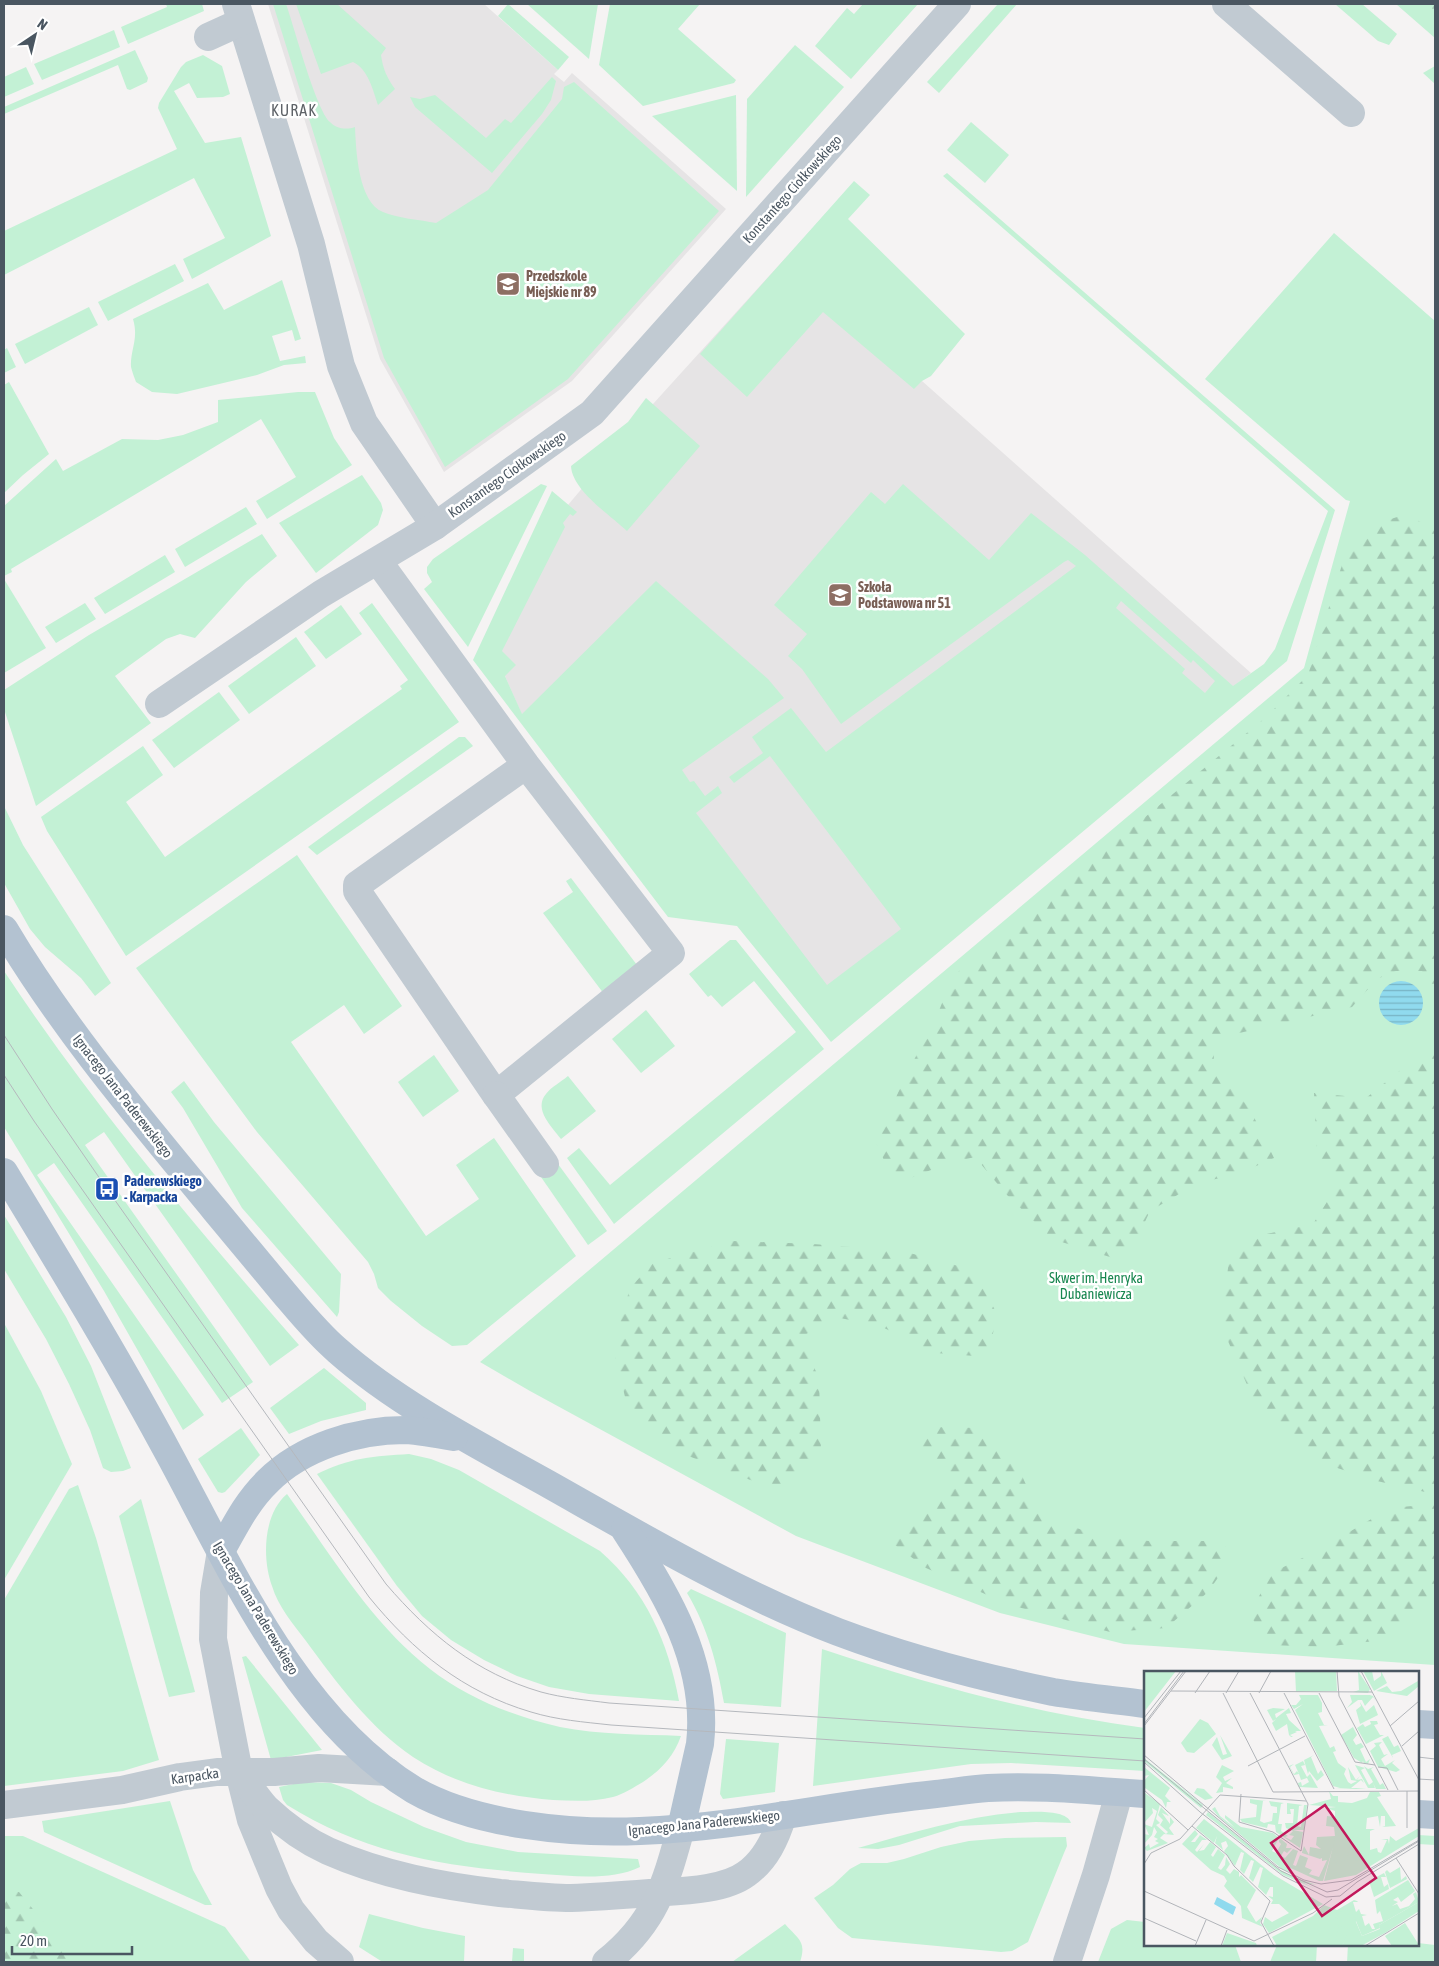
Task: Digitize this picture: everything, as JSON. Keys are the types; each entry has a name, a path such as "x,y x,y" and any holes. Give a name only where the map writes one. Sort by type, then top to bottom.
{"main road":[{"name":"Ignacego Jana Paderewskiego","path":"4,928 69,1026 123,1098 318,1332 359,1369 470,1440 700,1569 843,1634 977,1675 1053,1692 1144,1704"},
{"name":"Ignacego Jana Paderewskiego","path":"4,1172 91,1316 172,1458 257,1616 297,1677 361,1750 388,1772 416,1790 446,1805 478,1815 522,1824 598,1831 681,1828 988,1788 1060,1788 1132,1794"},
{"path":"221,1551 243,1512 268,1481 298,1459 332,1442 371,1433 404,1430 429,1432 470,1440"},
{"path":"623,1526 658,1580 671,1606 693,1663 699,1692 702,1730 681,1828"},
{"path":"1419,1724 1435,1725"},
{"path":"1419,1814 1435,1815"}],"street":[{"name":"Konstantego Ciołkowskiego","path":"239,13 311,244 341,366 350,390 364,423 435,526 592,413 957,4"},
{"path":"1226,4 1351,113"},
{"path":"208,37 239,13"},
{"path":"159,704 321,594 435,526"},
{"path":"378,561 526,765 671,953 496,1095"},
{"path":"526,765 357,885 357,891 545,1164"},
{"path":"221,1551 214,1593 213,1639 239,1772 251,1820 290,1910 316,1941 340,1962"},
{"name":"Karpacka","path":"4,1805 122,1790 193,1774 274,1772 319,1768 388,1772"},
{"path":"239,1772 266,1807 296,1833 327,1850 365,1865 416,1880 525,1896 570,1898 662,1892 703,1888 726,1883 745,1875 760,1861 774,1842 783,1815"},
{"path":"1067,1962 1096,1875 1132,1794"},
{"path":"606,1962 619,1952 642,1926 662,1892 681,1828"}],"shaded area":[{"name":"Przedszkole Miejskie nr 89","path":"268,4 484,4 558,70 554,74 564,82 572,73 726,209 572,381 444,472 380,359"},
{"name":"Szkoła Podstawowa nr 51","path":"828,211 922,381 1251,673 1210,704 824,1024 738,919 522,715 505,676 496,645 568,505 653,404"}],"green space":[{"path":"166,4 202,4 204,11 128,44 121,27 167,7"},
{"name":"Przedszkole Miejskie nr 89","path":"273,4 286,4 312,85 324,114 332,124 338,127 345,129 355,127 356,149 363,187 368,198 383,212 436,223 488,190 562,99 564,87 574,82 719,211 568,379 445,467 384,358"},
{"path":"296,4 337,4 386,48 381,55 382,60 386,73 395,89 378,105 366,75 353,62 321,74"},
{"path":"508,4 569,57 558,70 498,16"},
{"path":"527,4 598,4 589,59"},
{"path":"610,4 700,4 678,29 736,80 734,83 643,106 599,65"},
{"path":"863,4 918,4 851,79 815,46 847,8 854,14"},
{"path":"998,4 1017,4 939,93 927,82"},
{"path":"1335,4 1362,4 1397,34 1389,45 1378,41"},
{"path":"1396,4 1435,4 1435,38"},
{"path":"1413,4 1435,4 1435,23"},
{"path":"114,30 120,47 42,80 34,64"},
{"path":"795,45 844,87 746,197 747,99"},
{"path":"135,50 148,78 147,82 130,90 127,89 118,65 4,114 4,107"},
{"path":"203,55 222,66 230,94 223,97 197,98 189,83 174,91 205,143 241,137 271,236 192,279 183,259 225,238 194,178 4,275 4,231 177,149 158,108 159,103 181,67 186,62"},
{"path":"1435,66 1435,84 1423,73"},
{"path":"26,67 34,84 4,97 4,77"},
{"path":"552,77 556,81 551,100 542,114 492,173 415,107 410,97 420,99 435,95 486,138 505,119 511,123"},
{"path":"736,95 737,191 652,116"},
{"path":"971,122 1009,155 985,183 947,150"},
{"path":"947,173 1335,510 1287,661 831,1042 737,926 668,917 473,660 552,491 577,512 573,516 570,514 563,523 565,527 502,651 516,665 505,676 522,714 656,581 768,679 784,698 682,770 690,782 694,781 705,796 718,786 722,793 696,813 827,985 901,929 770,756 734,783 729,777 763,753 752,737 791,708 826,752 1076,566 1068,560 1064,562 841,724 802,669 788,656 807,634 774,605 871,492 885,504 903,484 989,560 1031,513 1085,555 1233,686 1264,664 1275,649 1328,511 943,176","holes":["1121,601 1191,663 1193,660 1215,681 1205,693 1182,673 1185,669 1116,608"]},
{"path":"854,181 870,195 848,219 965,334 931,376 914,389 823,312 747,397 700,354"},
{"name":"Skwer im. Henryka Dubaniewicza","path":"1334,233 1435,321 1435,1665 1124,1644 1000,1613 796,1536 480,1362 1304,668 1350,501 1346,500 1205,379"},
{"path":"175,264 184,281 108,321 98,302"},
{"path":"282,280 301,339 295,341 292,330 272,336 280,361 305,356 306,363 284,365 257,375 177,394 152,392 136,382 131,367 135,338 133,319 208,283 224,310"},
{"path":"89,307 98,325 25,364 15,344"},
{"path":"7,348 16,367 4,373 4,350"},
{"path":"9,382 49,454 4,493 4,385"},
{"path":"315,392 334,438 352,465 267,519 256,501 296,477 261,419 11,569 12,572 4,576 4,506 56,459 63,471 122,439 158,440 183,435 218,422 218,400"},
{"path":"646,398 700,446 627,531 585,493 573,475 571,466 628,422"},
{"path":"362,475 381,503 383,510 378,525 316,573 279,523"},
{"path":"541,484 547,486 468,647 424,589 432,582 427,573 427,567 433,559"},
{"path":"246,507 257,524 185,567 175,549"},
{"path":"1406,514 1435,530 1435,992 1422,971 1396,971 1377,979 1352,1007 1213,1039 1214,1062 1251,1111 1274,1158 1238,1174 1198,1183 1150,1211 1126,1262 1052,1239 1006,1194 975,1157 949,1163 895,1184 876,1143 904,1079 936,1018 953,976 1266,717 1308,675 1345,555 1360,539 1388,520"},
{"path":"262,534 277,556 246,582 195,638 180,634 166,639 115,676 151,723 36,806 4,709 4,690 89,635"},
{"path":"165,555 175,572 105,614 94,598"},
{"path":"4,579 46,648 4,673"},
{"path":"85,603 96,619 56,643 45,627"},
{"path":"372,603 459,722 126,956 47,831 41,817 143,746 163,775 126,802 165,857 402,689 400,686 408,680 359,613"},
{"path":"341,605 362,634 326,659 304,632"},
{"path":"296,637 316,666 249,714 228,686"},
{"path":"219,692 240,720 174,768 152,740"},
{"path":"459,737 465,737 473,746 317,855 308,847"},
{"path":"4,806 23,845 111,983 95,996 81,978 45,947 30,929 4,883"},
{"path":"297,855 402,1006 364,1034 344,1005 291,1042 426,1236 479,1199 456,1165 494,1138 576,1256 467,1345 452,1346 422,1326 378,1288 368,1262 257,1132 136,968"},
{"path":"571,878 637,965 604,994 543,913 573,892 566,881"},
{"path":"730,940 736,940 824,1049 614,1224 567,1158 579,1148 610,1185 796,1032 754,981 722,1007 711,995 708,997 689,974"},
{"path":"4,971 72,1069 145,1163 299,1345 270,1366 104,1132 85,1145 253,1382 222,1403 54,1163 37,1175 204,1415 183,1430 104,1291 4,1127"},
{"path":"646,1010 675,1046 641,1073 612,1039"},
{"path":"1425,1050 1435,1054 1434,1494 1377,1481 1316,1461 1255,1403 1221,1325 1229,1260 1262,1235 1313,1224 1337,1186 1317,1154 1314,1093 1366,1098"},
{"path":"434,1055 459,1091 423,1117 398,1082"},
{"path":"568,1076 596,1111 561,1139 545,1118 542,1106 548,1091"},
{"path":"184,1081 214,1122 341,1274 339,1312 337,1317 242,1208 183,1108 171,1092"},
{"path":"558,1164 607,1231 588,1245 541,1177"},
{"path":"4,1215 66,1317 91,1366 131,1468 111,1472 103,1468 90,1430 69,1384 46,1339 4,1269"},
{"path":"732,1241 813,1244 902,1251 974,1270 997,1314 988,1357 936,1353 880,1326 840,1318 800,1337 819,1378 821,1451 784,1493 673,1450 626,1401 613,1347 630,1288 653,1263"},
{"path":"4,1323 41,1391 72,1464 4,1580"},
{"path":"324,1368 366,1403 366,1410 321,1421 289,1434 270,1408"},
{"path":"934,1427 982,1428 1016,1463 1041,1517 1102,1536 1149,1541 1223,1541 1231,1559 1208,1592 1166,1628 1110,1632 1010,1605 926,1568 888,1540 914,1513 953,1489 919,1447"},
{"path":"241,1428 260,1455 225,1492 218,1492 198,1459"},
{"path":"409,1454 431,1459 459,1470 600,1551 630,1583 653,1619 668,1658 679,1701 589,1694 549,1687 517,1676 484,1660 451,1640 422,1616 397,1586 317,1474 351,1461"},
{"path":"78,1485 96,1538 159,1760 123,1771 4,1786 4,1600 69,1489"},
{"path":"287,1494 370,1609 409,1651 444,1679 492,1705 543,1723 575,1730 605,1733 681,1736 671,1756 650,1777 621,1794 598,1800 576,1801 516,1796 480,1788 446,1775 413,1757 382,1732 355,1704 286,1615 278,1601 269,1575 266,1550 267,1537 273,1513"},
{"path":"141,1499 195,1692 169,1697 119,1516"},
{"path":"1435,1504 1435,1600 1408,1619 1391,1639 1324,1647 1267,1645 1250,1614 1271,1573 1317,1551 1390,1508"},
{"path":"691,1589 786,1633 781,1707 724,1703 711,1646 701,1619 687,1593"},
{"path":"822,1649 942,1686 1022,1706 1063,1715 1144,1728 1144,1771 1011,1763 971,1764 813,1786"},
{"path":"246,1656 322,1750 271,1760 242,1657"},
{"path":"726,1739 779,1743 775,1792 723,1799 720,1794"},
{"path":"303,1782 331,1783 351,1790 371,1802 424,1827 466,1842 518,1852 638,1859 640,1867 604,1876 579,1876 474,1867 410,1856 348,1836 287,1805 283,1800 279,1787"},
{"path":"170,1801 193,1870 212,1905 205,1905 44,1832 42,1821"},
{"path":"1020,1812 1057,1813 1063,1815 1071,1823 1036,1822 960,1826 899,1845 878,1849 858,1848 958,1821"},
{"path":"1419,1835 1435,1836 1435,1845 1419,1844"},
{"path":"4,1836 23,1836 225,1927 251,1962 4,1962"},
{"path":"1066,1837 1067,1846 1028,1942 1012,1951 1001,1952 852,1938 838,1928 814,1898 833,1885 850,1869 861,1863 887,1863 969,1841 1005,1838"},
{"path":"4,1892 19,1892 76,1962 4,1962"},
{"path":"369,1914 423,1928 465,1936 464,1962 381,1961 359,1947"},
{"path":"1127,1920 1144,1922 1144,1946 1235,1946 1241,1962 1098,1962 1111,1929"},
{"path":"785,1924 802,1945 800,1962 732,1962"},
{"path":"1419,1943 1435,1945 1435,1962 1347,1962 1348,1946 1419,1946"},
{"path":"1277,1946 1317,1946 1316,1962 1270,1962"},
{"path":"513,1948 524,1949 524,1962 512,1962"}],"water":[{"path":"1405,981 1417,987 1422,994 1422,1012 1417,1019 1410,1024 1397,1025 1389,1022 1382,1015 1379,999 1382,991 1389,984"}],"tram line":[{"path":"4,1035 107,1189 386,1584 437,1636 475,1663 517,1684 541,1692 609,1703 1144,1739"},
{"path":"4,1075 34,1121 369,1597 403,1635 422,1652 461,1681 506,1704 551,1717 581,1722 1144,1761"},
{"path":"1419,1757 1435,1759"},
{"path":"1419,1779 1435,1780"}],"place":[{"name":"Przedszkole Miejskie nr 89","path":"508,284"},
{"name":"Szkoła Podstawowa nr 51","path":"840,595"},
{"name":"Paderewskiego - Karpacka","path":"107,1189"}],"district":[{"name":"KURAK","path":"294,110"}]}
